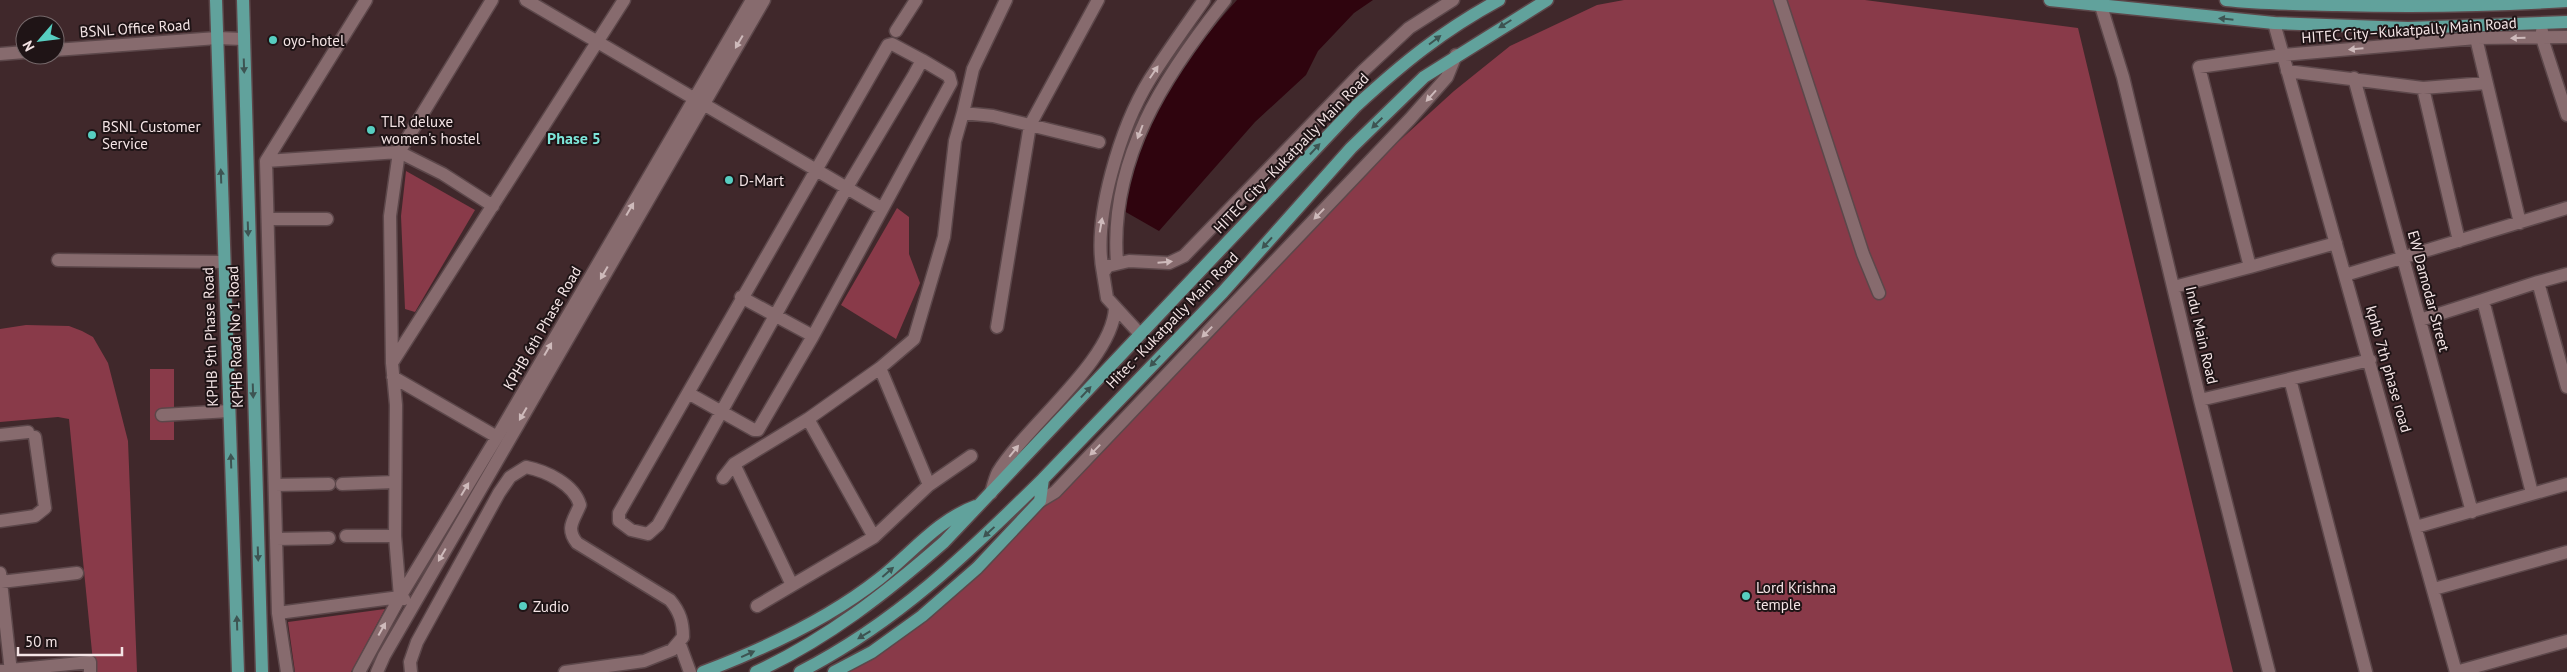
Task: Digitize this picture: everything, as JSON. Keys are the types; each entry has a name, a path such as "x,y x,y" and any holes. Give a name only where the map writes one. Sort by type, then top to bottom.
{"main road":[{"name":"KPHB 9th Phase Road","path":"216,0 238,672"},
{"name":"KPHB Road No 1 Road","path":"243,0 262,672"},
{"name":"HITEC City–Kukatpally Main Road","path":"1125,350 1356,106 1407,60 1458,22 1499,0"},
{"name":"Hitec - Kukatpally Main Road","path":"800,672 880,625 934,583 1024,498 1223,292 1351,148 1424,77 1456,55 1547,0"},
{"path":"2050,0 2274,23 2408,28 2567,22"},
{"name":"HITEC City–Kukatpally Main Road","path":"2226,0 2381,6 2567,1"},
{"name":"Hitec - Kukatpally Main Road","path":"756,672 795,654 851,618 898,582 981,505 1125,350"},
{"path":"834,672 872,652 922,616 977,568 1040,500 1043,479"},
{"path":"703,672 782,639 832,610 878,580 942,523 959,512 981,505"}],"street":[{"path":"287,672 278,613 266,161 366,0"},
{"path":"400,596 395,536 396,405 392,363 390,216 399,152 492,0"},
{"path":"526,0 881,208"},
{"path":"392,363 624,0"},
{"name":"KPHB 6th Phase Road","path":"377,672 392,641 699,101 752,0"},
{"name":"KPHB 6th Phase Road","path":"359,672 400,596 699,101 764,0"},
{"path":"896,31 916,0"},
{"path":"997,327 1030,125 1098,0"},
{"path":"1140,334 1107,298 1100,230 1109,186 1125,131 1149,80 1204,0"},
{"path":"1117,262 1119,207 1130,157 1148,112 1167,77 1225,0"},
{"path":"1103,273 1108,266 1117,262 1169,263 1184,256 1363,71 1409,28 1453,0"},
{"path":"1780,0 1863,254 1879,293"},
{"path":"723,478 734,464 808,419 880,368 914,339 944,237 955,142 973,69 1000,2"},
{"name":"Indu Main Road","path":"2101,6 2121,68 2200,400 2269,672"},
{"name":"kphb 7th phase road","path":"2274,23 2456,672"},
{"path":"2542,24 2542,38 2567,115"},
{"name":"HITEC City–Kukatpally Main Road","path":"2250,266 2199,67 2283,55 2476,38 2567,37"},
{"name":"BSNL Office Road","path":"65,49 218,38 243,39"},
{"path":"2476,38 2520,223"},
{"path":"688,393 722,413 754,430 758,430 813,336 881,208 951,83 949,76 922,60 892,44 888,45 818,170 742,297 619,513 619,521 631,530 648,534 655,529 722,413 846,189 922,60"},
{"path":"0,54 15,53"},
{"path":"1040,500 1055,492 1403,126 1447,77 1456,55"},
{"path":"2287,71 2423,88 2486,83"},
{"name":"EW Damodar Street","path":"2354,78 2472,512"},
{"path":"2423,88 2459,241"},
{"path":"962,113 993,116 1099,142"},
{"path":"266,161 399,152 443,174 493,206"},
{"path":"2345,275 2567,208"},
{"path":"268,219 327,219"},
{"path":"2174,287 2336,244"},
{"path":"58,260 224,262"},
{"path":"2420,320 2567,274"},
{"path":"2538,282 2567,387"},
{"path":"742,297 813,336"},
{"path":"2483,300 2532,494"},
{"path":"991,493 998,473 1012,453 1084,370 1109,333 1114,321 1115,308"},
{"path":"2200,400 2370,360"},
{"path":"880,368 929,485"},
{"path":"393,377 497,437"},
{"path":"2290,379 2366,672"},
{"path":"162,415 229,411"},
{"path":"808,419 874,537"},
{"path":"0,435 32,435 45,508 35,516 0,521"},
{"path":"757,606 874,537 929,485 971,456"},
{"path":"734,464 792,585"},
{"path":"411,672 410,662 414,652 502,488 510,477 526,467 534,468 571,487 580,505 570,525 572,537 577,543 670,600 678,609 683,624 683,638 672,650 644,662 565,672"},
{"path":"485,480 502,488"},
{"path":"342,484 395,482"},
{"path":"275,485 328,484"},
{"path":"2416,527 2567,484"},
{"path":"346,536 395,536"},
{"path":"276,539 329,538"},
{"path":"2434,589 2567,552"},
{"path":"77,573 0,578 7,671 90,662 90,672"},
{"path":"278,613 400,596 414,604"},
{"path":"392,641 414,652"},
{"path":"2456,672 2567,641"},
{"path":"679,642 690,672"}],"shaded area":[{"path":"1237,0 1373,0 1354,13 1318,51 1306,75 1255,122 1159,231 1124,211 1134,166 1152,120 1176,77 1205,37"},
{"path":"1624,0 1865,0 2078,28 2233,672 844,672 969,578 1365,172 1454,91 1510,46 1597,5"},
{"path":"406,171 475,210 415,312 405,309 401,216"},
{"path":"897,208 909,217 909,254 920,283 896,339 841,305"},
{"path":"26,325 69,326 82,331 93,337 108,363 128,441 137,672 94,672 69,419 58,417 0,422 0,329"},
{"path":"150,369 174,369 174,440 150,440"},
{"path":"385,609 351,672 295,672 288,622"}],"place":[{"name":"oyo-hotel","path":"273,40"},
{"name":"TLR deluxe women's hostel","path":"371,130"},
{"name":"BSNL Customer Service","path":"92,135"},
{"name":"D-Mart","path":"729,180"},
{"name":"Lord Krishna temple","path":"1746,596"},
{"name":"Zudio","path":"523,606"}],"district":[{"name":"Phase 5","path":"574,138"}]}
